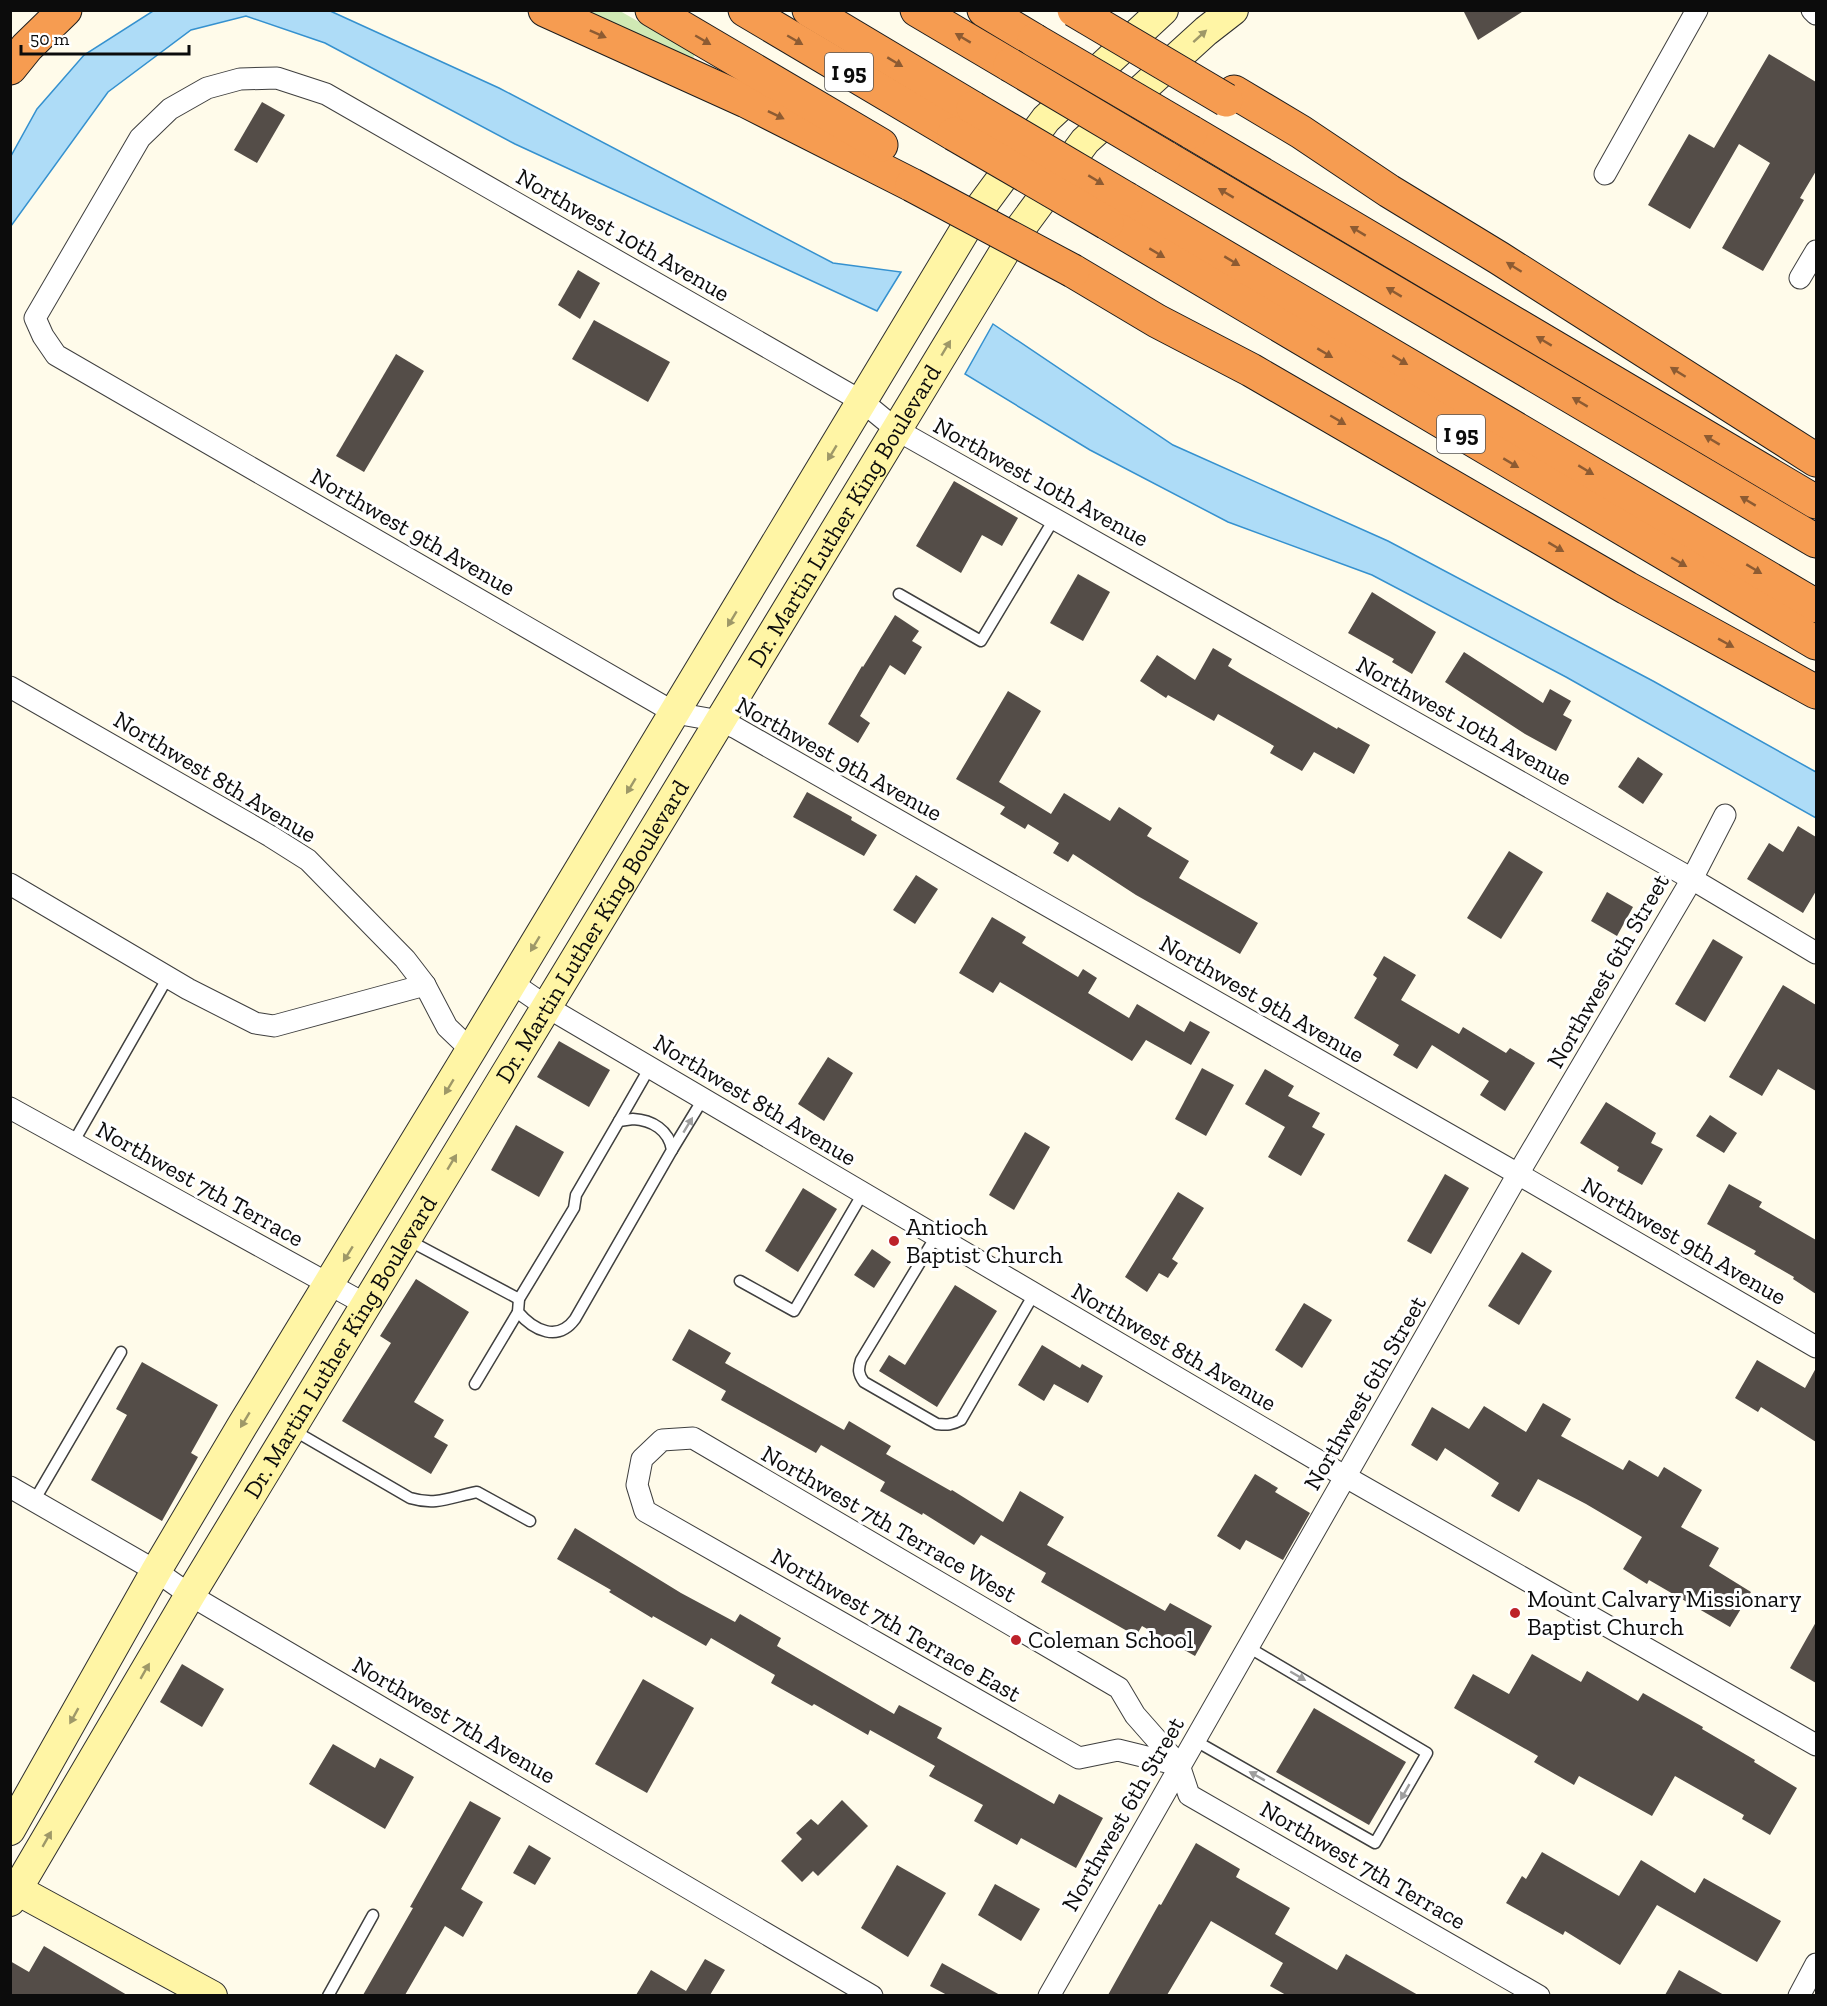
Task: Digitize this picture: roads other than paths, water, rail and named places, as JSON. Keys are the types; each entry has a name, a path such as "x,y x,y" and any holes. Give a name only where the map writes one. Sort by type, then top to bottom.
{"highway":[{"path":"10,68 27,47 65,10"},
{"path":"545,10 918,177"},
{"path":"652,10 918,177 1076,266 1163,310 1251,370 1627,588 1816,692"},
{"name":"I 95","path":"744,10 954,134 1117,211 1816,643"},
{"path":"809,10 973,108 1117,211 1816,606"},
{"path":"916,10 1816,541"},
{"path":"984,10 1816,502"},
{"path":"1074,10 1230,96 1301,132 1389,191 1816,460"},
{"path":"1101,10 1230,96"}],"main road":[{"name":"Dr. Martin Luther King Boulevard","path":"10,1830 156,1571 242,1426 512,983 971,220 1046,118 1163,10"},
{"name":"Dr. Martin Luther King Boulevard","path":"13,1892 365,1304 1011,241 1085,141 1206,31 1233,10"},
{"path":"13,1892 212,1995"}],"street":[{"path":"1605,174 1697,10"},
{"path":"1812,10 1816,14"},
{"name":"Northwest 10th Avenue","path":"170,109 207,88 240,79 277,78 326,94 863,402 897,430 1692,879 1816,953"},
{"name":"Northwest 9th Avenue","path":"170,109 140,138 35,318 43,336 56,355 675,713 720,721 757,740 1518,1174 1816,1347"},
{"path":"1800,278 1816,251"},
{"name":"Northwest 8th Avenue","path":"10,687 308,860 405,959 425,985 447,1027 471,1050"},
{"name":"Northwest 6th Street","path":"1049,1995 1518,1174 1692,879 1725,815"},
{"path":"10,884 168,977 255,1023 274,1026 425,985"},
{"name":"Northwest 8th Avenue","path":"512,983 547,1007 1346,1477 1816,1745"},
{"name":"Northwest 7th Terrace","path":"10,1108 365,1304"},
{"name":"Northwest 7th Terrace West","path":"642,1459 662,1440 693,1438 1119,1688 1135,1715 1179,1766"},
{"name":"Northwest 7th Terrace East","path":"642,1459 637,1485 645,1511 769,1582 1078,1758 1118,1750 1179,1766"},
{"name":"Northwest 7th Avenue","path":"10,1487 872,1995"},
{"name":"Northwest 7th Terrace","path":"1179,1766 1188,1795 1539,1995"},
{"path":"1799,1995 1816,1964"}],"lane":[{"path":"899,594 981,641 1054,519"},
{"path":"73,1143 168,977"},
{"path":"475,1384 518,1312 519,1299 574,1208 576,1195 650,1067"},
{"path":"518,1312 534,1326 548,1332 560,1332 570,1326 703,1099"},
{"path":"619,1121 640,1120 656,1125 671,1143 672,1150"},
{"path":"740,1281 794,1311 863,1193"},
{"path":"936,1236 861,1360 858,1368 859,1376 864,1382 938,1424 955,1424 961,1420 1034,1293"},
{"path":"405,1238 519,1299"},
{"path":"34,1501 121,1352"},
{"path":"290,1429 410,1498 424,1502 436,1502 477,1492 530,1521"},
{"path":"1194,1740 1375,1843 1427,1753 1248,1647"},
{"path":"328,1995 373,1915"}],"water":[{"path":"328,10 499,88 833,263 901,272 877,311 515,144 325,43 246,16 191,30 108,92 11,226 11,156 37,109 84,55 153,11"},
{"path":"993,324 1173,445 1388,541 1653,681 1816,772 1816,818 1566,677 1372,575 1228,522 1090,450 965,374"}],"place":[{"name":"Antioch Baptist Church","path":"894,1241"},
{"name":"Mount Calvary Missionary Baptist Church","path":"1515,1613"},
{"name":"Coleman School","path":"1016,1640"}]}
